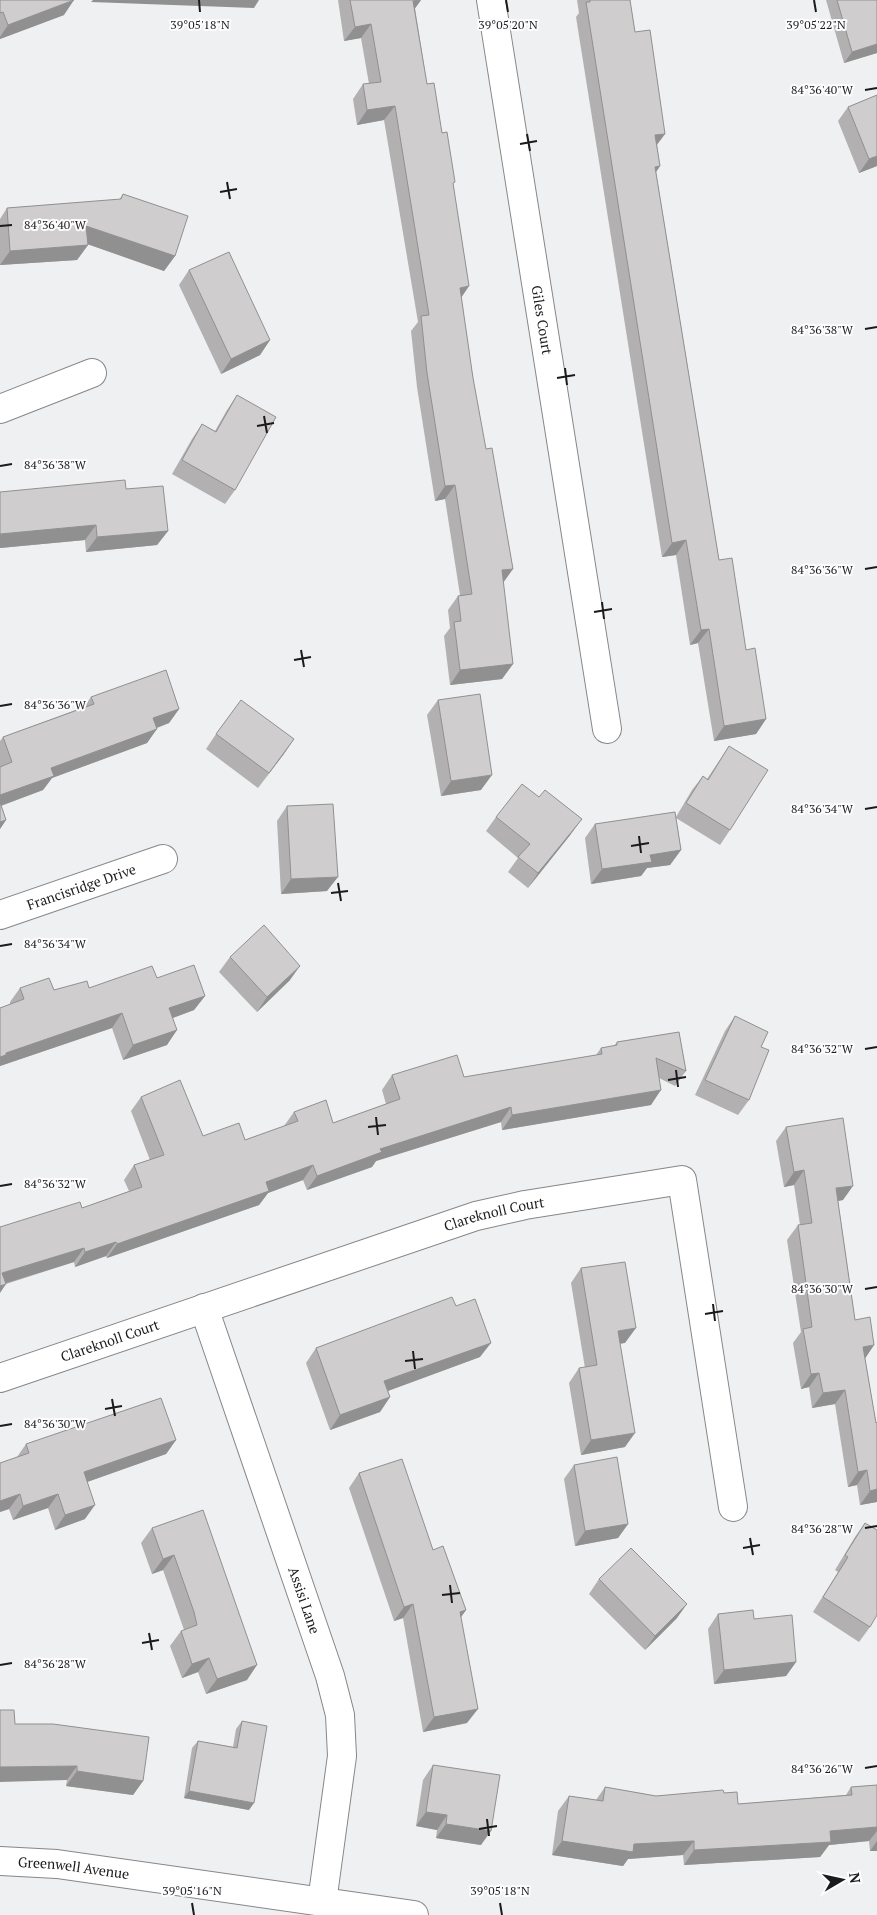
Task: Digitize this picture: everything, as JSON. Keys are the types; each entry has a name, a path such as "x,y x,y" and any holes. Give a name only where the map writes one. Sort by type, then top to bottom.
{"street":[{"name":"Giles Court","path":"492,0 607,729"},
{"path":"0,409 92,373"},
{"name":"Francisridge Drive","path":"0,915 163,858"},
{"name":"Clareknoll Court","path":"0,1378 476,1216 526,1205 682,1180 733,1507"},
{"name":"Assisi Lane","path":"204,1308 330,1676 340,1716 342,1756 322,1902"},
{"name":"Greenwell Avenue","path":"0,1862 57,1864 414,1915"}],"building":[{"path":"0,0 74,0 8,25 3,12 0,13"},
{"path":"350,0 419,0 413,1 427,84 434,83 442,133 447,132 455,182 453,183 469,286 460,288 473,378 486,449 492,448 513,569 502,570 513,664 460,670 454,622 461,621 458,596 472,594 455,485 445,486 427,373 421,316 429,315 395,106 367,110 363,84 381,82 371,24 355,27"},
{"path":"590,0 630,0 635,32 650,30 665,134 655,135 660,166 655,167 719,560 732,558 746,650 755,648 766,719 724,726 709,629 701,630 686,540 672,543 586,2 590,2"},
{"path":"837,0 877,0 877,44 852,52"},
{"path":"877,95 877,156 869,159 848,107"},
{"path":"123,194 188,216 175,256 86,226 88,245 10,251 7,208 121,199"},
{"path":"229,252 270,340 231,359 189,270"},
{"path":"237,395 276,417 235,490 182,460 202,424 216,432"},
{"path":"125,480 126,489 163,486 168,531 97,537 96,525 0,534 0,492"},
{"path":"166,670 179,709 153,718 157,729 51,768 54,776 0,795 0,767 12,762 3,737 94,704 91,697"},
{"path":"480,694 492,775 451,781 438,700"},
{"path":"241,700 294,739 269,773 216,734"},
{"path":"729,746 768,770 730,830 686,803 703,776 708,780"},
{"path":"522,784 539,797 545,790 582,819 538,873 518,857 530,844 496,817"},
{"path":"0,802 6,820 0,822"},
{"path":"333,804 338,877 291,879 287,806"},
{"path":"675,812 681,850 650,855 652,862 602,869 595,824"},
{"path":"264,925 300,966 267,997 230,957"},
{"path":"194,965 205,996 169,1008 177,1030 133,1045 122,1013 6,1053 6,1055 0,1057 0,1008 24,999 20,988 49,978 54,990 87,981 89,988 152,966 157,978"},
{"path":"735,1016 768,1032 761,1047 769,1050 749,1100 705,1080"},
{"path":"679,1032 686,1071 656,1058 661,1090 512,1115 511,1107 380,1149 382,1152 317,1176 313,1165 266,1182 269,1191 117,1244 116,1242 85,1252 84,1248 2,1273 6,1284 0,1286 0,1227 80,1202 82,1208 142,1187 134,1165 164,1155 141,1097 180,1080 203,1136 239,1123 245,1140 298,1121 294,1112 326,1100 333,1123 400,1099 392,1075 457,1055 464,1077 602,1054 601,1048 617,1045 617,1042"},
{"path":"843,1118 853,1186 836,1188 855,1320 870,1317 874,1345 863,1347 877,1422 877,1489 870,1491 867,1470 858,1472 845,1390 823,1393 819,1373 811,1374 803,1329 812,1327 798,1225 812,1223 804,1170 794,1172 786,1127"},
{"path":"625,1262 636,1328 618,1331 635,1433 591,1440 579,1368 597,1365 581,1268"},
{"path":"452,1297 456,1306 475,1299 491,1343 384,1381 390,1397 340,1415 316,1348"},
{"path":"161,1398 176,1440 84,1472 95,1505 65,1515 58,1494 23,1506 20,1494 0,1501 0,1463 29,1453 26,1444"},
{"path":"617,1457 628,1524 585,1531 574,1465"},
{"path":"402,1459 433,1550 443,1546 466,1610 460,1612 478,1709 434,1717 413,1604 404,1607 359,1473"},
{"path":"203,1510 257,1665 217,1679 209,1658 192,1664 181,1631 197,1625 194,1612 174,1555 163,1559 152,1528"},
{"path":"865,1523 877,1530 877,1615 870,1627 823,1597 848,1557 845,1555"},
{"path":"631,1548 687,1604 655,1636 599,1579"},
{"path":"753,1610 754,1619 792,1615 796,1662 724,1670 718,1614"},
{"path":"0,1710 14,1710 15,1724 53,1724 149,1737 143,1781 77,1771 77,1766 0,1767"},
{"path":"242,1721 267,1726 254,1803 189,1791 198,1741 237,1748"},
{"path":"433,1765 500,1775 491,1831 446,1824 447,1815 426,1812"},
{"path":"877,1785 877,1827 830,1831 831,1842 694,1850 694,1841 634,1844 633,1852 562,1841 569,1796 603,1801 605,1787 656,1796 723,1790 724,1793 737,1792 738,1804 852,1795 851,1787"}]}
